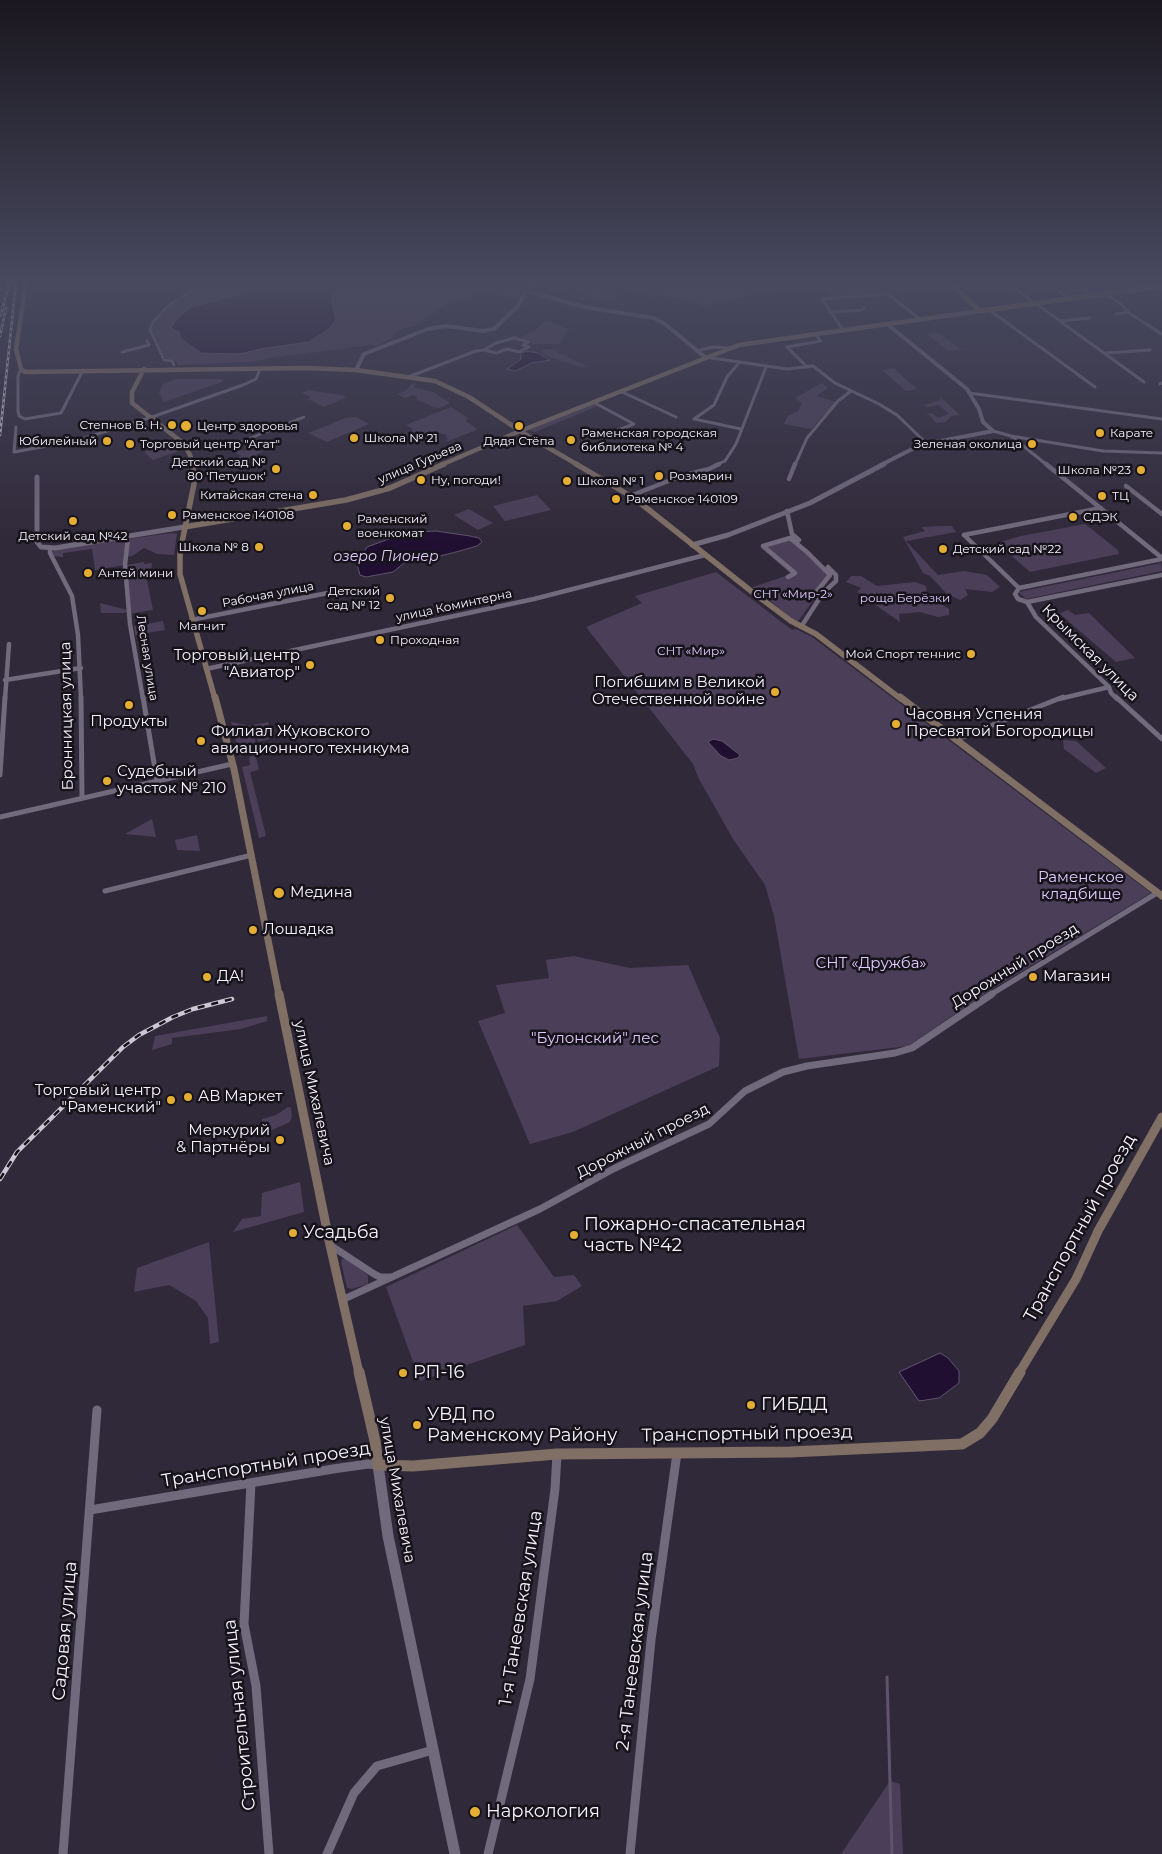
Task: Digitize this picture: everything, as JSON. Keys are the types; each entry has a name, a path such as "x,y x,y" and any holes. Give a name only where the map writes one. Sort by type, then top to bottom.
{"main road":[{"path":"21,369 28,372 144,369 356,370 435,381 463,393 520,430 630,496 751,591 801,626 816,634 1160,895"},
{"name":"улица Михалевича","path":"144,369 131,398 133,405 181,441 192,460 194,469 194,484 180,554 180,574 191,620 221,718 232,764 330,1245 344,1299 375,1441 378,1465"},
{"name":"улица Гурьева","path":"184,527 374,493 414,479 520,430 676,369"},
{"name":"Транспортный проезд","path":"378,1465 413,1466 557,1454 790,1452 962,1444 971,1440 987,1427 992,1419 1076,1279 1102,1224 1162,1117"}],"street":[{"path":"21,369 18,376 19,416 29,419 62,413 83,370"},
{"path":"16,427 14,452 80,439 149,418 254,380 260,369"},
{"path":"408,377 432,369"},
{"path":"734,369 727,377 714,405 694,420 741,429"},
{"path":"630,496 725,461 732,451 765,369"},
{"path":"816,369 824,377 897,415 926,443"},
{"path":"940,369 969,393 980,409 983,422 992,431"},
{"path":"1069,369 1094,387"},
{"path":"1126,369 1144,382"},
{"path":"620,391 676,417"},
{"path":"789,479 806,438 838,401 851,391"},
{"path":"969,393 1162,419"},
{"path":"581,430 597,438 634,424 593,402"},
{"path":"228,447 304,417"},
{"path":"692,545 728,535 810,503 926,443 992,431 1103,451 1162,453"},
{"path":"1012,436 1162,559"},
{"name":"улица Гурьева","path":"37,476 37,542 39,546 50,548 184,527"},
{"path":"1126,486 1162,514"},
{"path":"1019,588 964,535 1101,508"},
{"path":"787,511 792,534 836,575 836,581 823,593 801,626"},
{"name":"Лесная улица","path":"128,537 125,565 130,624 157,781"},
{"path":"788,577 794,573 763,546 790,538 812,557 830,575 814,595"},
{"name":"Бронницкая улица","path":"50,548 50,553 72,596 81,668 82,798"},
{"name":"улица Коминтерна","path":"206,669 534,600 705,555"},
{"name":"Крымская улица","path":"1162,559 1019,588 1015,594 1018,599 1027,602 1162,575"},
{"name":"Рабочая улица","path":"191,620 348,590"},
{"name":"Крымская улица","path":"1027,602 1036,617 1109,687 1111,693 1162,740"},
{"path":"0,775 5,680 9,644"},
{"path":"5,680 81,668"},
{"path":"955,740 1066,696 1109,687"},
{"path":"0,817 232,764"},
{"path":"105,891 252,855"},
{"name":"Дорожный проезд","path":"344,1299 540,1209 615,1168 709,1124 745,1090 783,1072 807,1066 912,1048 992,994 1160,895"},
{"path":"330,1245 374,1274 386,1278 399,1275"},
{"name":"Садовая улица","path":"63,1854 97,1410"},
{"name":"2-я Танеевская улица","path":"630,1854 651,1640 677,1453"},
{"name":"1-я Танеевская улица","path":"488,1854 530,1679 555,1489 557,1454"},
{"name":"Транспортный проезд","path":"90,1510 363,1464 378,1465"},
{"name":"улица Михалевича","path":"378,1465 388,1536 455,1854"},
{"name":"Строительная улица","path":"252,1483 244,1624 256,1686 269,1854"},
{"path":"328,1854 354,1793 376,1766 433,1750"}],"green space":[{"path":"895,369 898,372 896,374 899,373 917,389 906,391 882,370"},
{"path":"176,379 223,379 222,382 164,402 159,393 163,384"},
{"path":"413,383 416,384 414,387 433,392 450,403 439,408 433,407 416,399 418,397 413,395 405,398 397,394 405,391"},
{"path":"822,383 828,388 816,396 836,402 811,429 784,424 788,416 798,411 802,403 795,398"},
{"path":"308,390 347,397 324,407 308,399 311,397 302,393"},
{"path":"939,396 960,415 951,416 946,422 936,423 929,415 925,415 932,413 938,418 949,414 939,405 927,407 924,405 941,400"},
{"path":"593,404 598,406 535,432 529,430"},
{"path":"451,407 468,418 466,421 477,429 436,446 448,441 446,440 448,438 445,437 447,435 439,433 425,439 411,432 413,429 406,425"},
{"path":"356,417 369,424 327,442 308,433 346,418"},
{"path":"171,444 179,451 153,460 144,452"},
{"path":"259,450 262,452 229,467 223,463 242,456 232,451"},
{"path":"537,495 551,510 505,521 493,506"},
{"path":"469,509 493,523 478,530 454,515"},
{"path":"1085,524 1118,550 1119,554 1030,572 997,543 1021,536"},
{"name":"роща Берёзки","path":"952,526 956,532 906,541 938,575 964,571 987,575 1000,587 992,592 965,589 968,595 960,600 947,594 930,576 923,573 903,537 925,531 921,527"},
{"path":"171,533 177,534 174,555 157,554 144,548 132,556 126,557 126,565 144,562 144,564 152,563 151,575 146,575 153,610 129,614 129,611 124,613 101,613 100,603 128,610 125,565 95,570 92,549 63,553 63,557 54,556 51,553 56,549"},
{"name":"СНТ «Мир-2»","path":"792,536 832,574 796,622 753,587 791,574 760,547"},
{"path":"1161,563 1162,571 1026,599 1018,592"},
{"path":"716,572 792,630 796,629 812,637 1151,893 989,991 908,1046 799,1059 774,916 765,885 733,839 699,779 693,764 586,627 642,603 635,596"},
{"name":"роща Берёзки","path":"851,576 861,576 877,586 915,582 926,586 927,595 949,609 949,615 938,617 920,612 899,614 900,622 857,592 861,588 846,582"},
{"path":"1068,610 1075,615 1089,613 1135,658 1116,662 1061,615 1060,613"},
{"path":"163,621 165,630 135,635 134,626"},
{"path":"231,722 251,726 256,743 240,757"},
{"path":"268,722 273,738 258,742 253,725"},
{"path":"1063,740 1076,741 1106,768 1096,773 1064,749"},
{"path":"255,753 259,770 250,772 266,836 259,838 242,767 250,765 249,758"},
{"path":"152,819 156,837 125,834"},
{"path":"197,835 200,851 177,850 175,840"},
{"name":"\"Булонский\" лес","path":"574,956 630,968 688,965 720,1038 719,1066 573,1132 530,1144 478,1021 505,1013 496,985 549,978 546,960"},
{"path":"267,1016 267,1021 241,1029 172,1038 172,1044 152,1050 155,1036"},
{"path":"288,1107 291,1108 292,1116 290,1122 261,1135 262,1119 276,1115"},
{"path":"300,1182 304,1212 233,1232 242,1219 261,1216 262,1193"},
{"path":"517,1225 554,1277 574,1275 582,1286 557,1301 523,1306 525,1345 420,1381 386,1287"},
{"path":"209,1242 219,1342 210,1344 208,1318 196,1301 169,1285 134,1292 137,1268"},
{"path":"342,1259 345,1259 368,1275 368,1284 352,1289 347,1288"},
{"path":"890,1781 900,1784 903,1854 841,1854"}],"water":[{"path":"508,369 520,369 515,371"},
{"name":"озеро Пионер","path":"436,531 479,538 482,542 477,546 440,556 423,556 404,563 393,572 366,577 360,575 357,564 367,547 397,536 402,537 419,532"},
{"path":"713,739 722,741 740,755 738,758 729,760 721,756 708,742"},
{"path":"940,1353 948,1358 959,1371 959,1383 939,1398 919,1401 899,1372"}],"waterway":[{"path":"887,1677 892,1854"}],"railway":[{"path":"0,435 7,369"},
{"path":"0,1179 17,1152 123,1047 139,1035 173,1017 193,1009 232,999"}],"place":[{"name":"Степнов В. Н.","path":"172,425"},
{"name":"Центр здоровья","path":"186,426"},
{"name":"Дядя Стёпа","path":"519,426"},
{"name":"Карате","path":"1100,433"},
{"name":"Школа № 21","path":"354,438"},
{"name":"Раменская городская библиотека № 4","path":"571,440"},
{"name":"Юбилейный","path":"107,441"},
{"name":"Торговый центр \"Агат\"","path":"130,444"},
{"name":"Зеленая околица","path":"1032,444"},
{"name":"Детский сад № 80 'Петушок'","path":"276,469"},
{"name":"Школа №23","path":"1141,470"},
{"name":"Розмарин","path":"659,476"},
{"name":"Ну, погоди!","path":"421,480"},
{"name":"Школа № 1","path":"567,481"},
{"name":"Китайская стена","path":"313,495"},
{"name":"ТЦ","path":"1102,496"},
{"name":"Раменское 140109","path":"616,499"},
{"name":"Раменское 140108","path":"172,515"},
{"name":"СДЭК","path":"1073,517"},
{"name":"Детский сад №42","path":"73,521"},
{"name":"Раменский военкомат","path":"347,526"},
{"name":"Школа № 8","path":"259,547"},
{"name":"Детский сад №22","path":"943,549"},
{"name":"Антей мини","path":"88,573"},
{"name":"Детский сад № 12","path":"390,598"},
{"name":"Магнит","path":"202,611"},
{"name":"Проходная","path":"380,640"},
{"name":"Мой Спорт теннис","path":"971,654"},
{"name":"Торговый центр \"Авиатор\"","path":"310,665"},
{"name":"Погибшим в Великой Отечественной войне","path":"775,692"},
{"name":"Продукты","path":"129,705"},
{"name":"Часовня Успения Пресвятой Богородицы","path":"896,724"},
{"name":"Филиал Жуковского авиационного техникума","path":"201,741"},
{"name":"Судебный участок № 210","path":"107,781"},
{"name":"Медина","path":"279,893"},
{"name":"Лошадка","path":"253,930"},
{"name":"ДА!","path":"207,977"},
{"name":"Магазин","path":"1033,977"},
{"name":"АВ Маркет","path":"188,1097"},
{"name":"Торговый центр \"Раменский\"","path":"171,1100"},
{"name":"Меркурий & Партнёры","path":"280,1140"},
{"name":"Усадьба","path":"293,1233"},
{"name":"Пожарно-спасательная часть №42","path":"574,1235"},
{"name":"РП-16","path":"403,1373"},
{"name":"ГИБДД","path":"751,1405"},
{"name":"УВД по Раменскому Району","path":"417,1425"},
{"name":"Наркология","path":"475,1812"}],"park label":[{"name":"СНТ «Мир»","path":"691,651"},
{"name":"Раменское кладбище","path":"1081,886"},
{"name":"СНТ «Дружба»","path":"871,964"}]}
